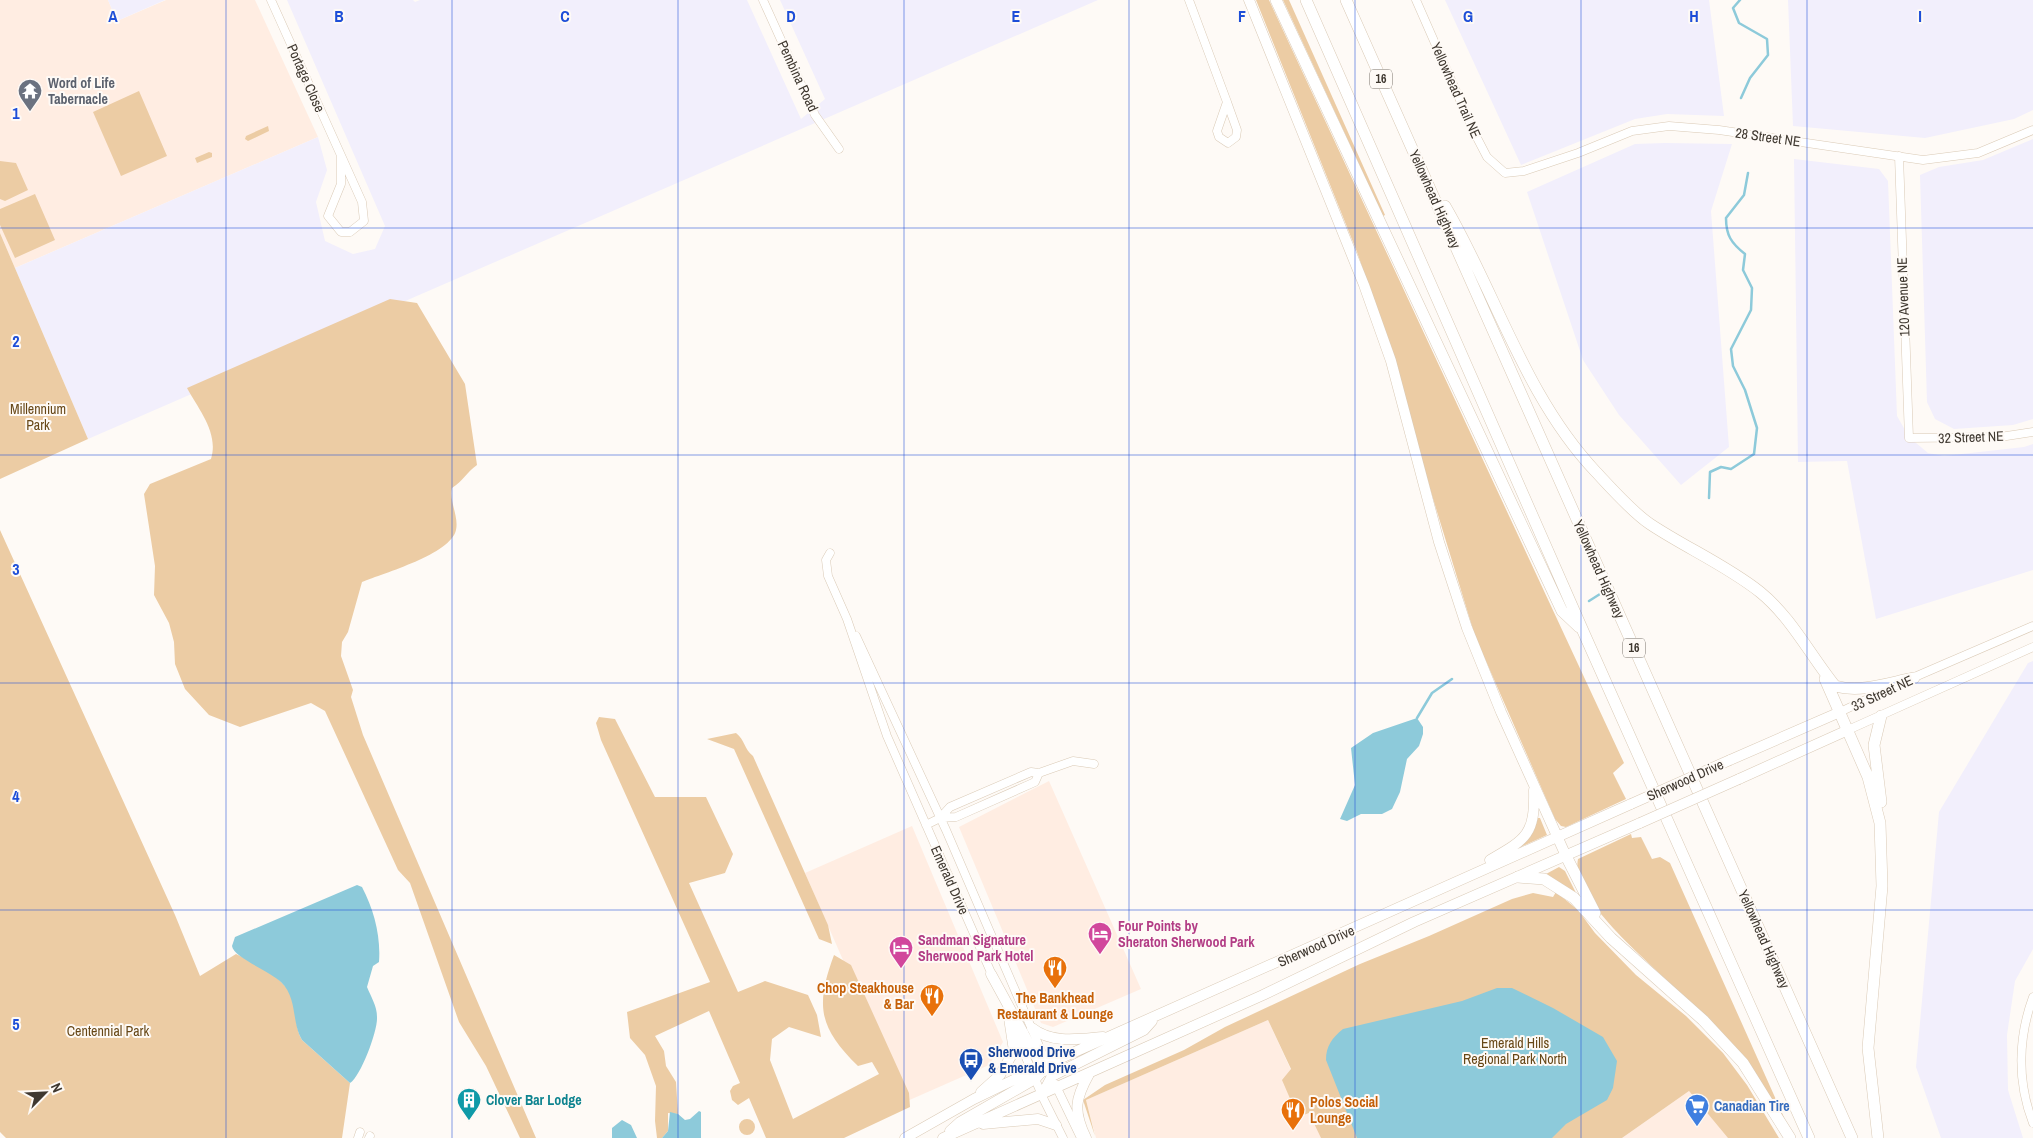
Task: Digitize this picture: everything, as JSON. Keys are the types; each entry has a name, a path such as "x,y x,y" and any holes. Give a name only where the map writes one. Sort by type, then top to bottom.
{"highway":[{"path":"1276,0 1562,611 1583,631"},
{"path":"1306,0 1583,631 1809,1138"},
{"name":"Yellowhead Highway","path":"1346,0 1852,1138"},
{"path":"1416,157 1467,244 1537,392 1564,434 1596,471 1649,523 1760,592 1783,613 1835,686 1846,689 1878,686 1914,678"},
{"path":"1818,664 1868,778 1880,823"},
{"path":"1878,1138 1868,1048 1882,886 1880,823 1882,811 1874,745 1881,716"},
{"path":"1566,856 1587,901 1611,938"},
{"path":"1518,876 1544,879 1574,898 1611,938 1703,1020 1743,1063 1790,1138"}],"main road":[{"path":"1249,0 1364,285 1391,361 1439,542 1467,628 1534,787 1566,856"},
{"name":"33 Street NE","path":"1730,760 1840,712"},
{"name":"33 Street NE","path":"1738,779 1848,730"},
{"name":"Sherwood Drive","path":"905,1138 974,1099 1043,1072 1109,1037 1730,760"},
{"name":"Sherwood Drive","path":"944,1138 1263,995 1414,922 1738,779"},
{"path":"1454,883 1524,838 1534,816 1534,787"},
{"path":"991,974 1043,1072 1057,1088"},
{"path":"944,1138 960,1122 1043,1072 1144,1030 1156,1016"},
{"path":"974,1099 1000,1075 1014,1051 1009,1018"},
{"path":"1032,1028 1039,1034 1057,1040 1109,1037"},
{"path":"1042,1095 1043,1072"},
{"path":"1086,1138 1076,1098 1089,1074"},
{"path":"969,1126 1012,1120 1038,1119 1056,1125"}],"street":[{"name":"Portage Close","path":"271,0 362,202 364,221 350,232 341,232 333,225 328,216 340,184 341,156"},
{"name":"Pembina Road","path":"764,0 815,115 839,149"},
{"path":"1189,0 1238,130 1236,137 1228,143 1219,138 1217,132 1227,102"},
{"name":"Yellowhead Trail NE","path":"1416,0 1487,156 1505,173"},
{"name":"28 Street NE","path":"1505,173 1524,172 1632,131 1669,126 1719,130 1924,160 1978,153 2033,130"},
{"name":"120 Avenue NE","path":"1899,156 1909,438"},
{"name":"32 Street NE","path":"1909,438 2000,437 2033,432"},
{"name":"Emerald Drive","path":"830,553 826,560 828,576 847,619 865,652 940,818 1032,1028 1041,1050 1043,1072"},
{"name":"Emerald Drive","path":"847,619 887,736 1009,1018 1043,1072"},
{"name":"33 Street NE","path":"1840,712 2033,626"},
{"name":"33 Street NE","path":"1848,730 2033,647"},
{"path":"926,825 940,818 950,807 1030,772 1039,773 1073,761 1094,764"},
{"path":"2033,997 2024,1024 2021,1078 2026,1104 2033,1123"},
{"path":"1057,1088 1081,1138"},
{"path":"1042,1095 1063,1138"}],"shaded area":[{"path":"0,0 108,0 117,21 166,0 255,0 318,137 15,268 0,233"},
{"path":"108,0 165,0 117,21"},
{"path":"287,0 413,0 415,2 420,0 747,0 801,119 825,99 780,0 1098,0 88,439 15,268 318,137 327,170 316,202 325,241 353,254 375,249 385,226"},
{"path":"1445,0 1709,0 1724,116 1667,114 1635,119 1521,165"},
{"path":"1788,0 2033,0 2033,110 2014,119 1925,138 1793,126"},
{"path":"2033,139 2033,419 2013,425 1954,429 1935,419 1927,402 1920,175 1939,167 1983,160"},
{"path":"1635,144 1732,144 1711,211 1729,447 1681,485 1619,415 1583,360 1527,192"},
{"path":"1794,159 1879,169 1888,181 1897,416 1909,437 1928,453 1944,456 2024,447 2033,444 2033,570 1876,619 1847,461 1798,462"},
{"path":"2033,661 2033,949 2015,981 2007,1035 2008,1090 2023,1138 1941,1138 1916,1067 1939,812 2028,663"},
{"path":"1049,781 1141,989 1053,1027 1041,1023 959,827"},
{"path":"912,826 1003,1042 989,1065 905,1102 805,873"},
{"path":"1268,1020 1322,1138 1096,1138 1086,1100"},
{"path":"1689,1091 1729,1138 1622,1138"}],"green space":[{"path":"1256,0 1269,0 1624,763 1613,773 1626,799 1566,827 1561,826 1555,819 1475,636 1431,492 1395,361 1357,252"},
{"path":"1283,0 1289,0 1385,215 1383,216"},
{"path":"139,91 167,156 121,176 93,112"},
{"path":"268,126 269,131 248,141 245,139 246,136"},
{"path":"209,152 212,153 212,157 197,163 195,158"},
{"path":"0,161 16,163 28,190 5,201 0,199"},
{"path":"35,194 55,240 15,258 0,225 0,209"},
{"name":"Millennium Park","path":"0,233 88,439 0,479"},
{"path":"390,299 417,303 465,384 477,465 452,488 451,493 457,525 451,539 430,555 362,582 348,632 342,642 341,656 353,690 351,697 363,735 536,1138 520,1138 486,1066 459,1022 410,883 398,870 325,711 311,703 240,727 209,715 185,689 175,664 174,642 169,623 154,595 155,566 144,494 150,484 211,459 213,449 210,431 187,388"},
{"name":"Centennial Park","path":"0,530 175,915 200,976 236,954 270,973 285,986 294,1002 297,1026 302,1040 350,1083 342,1138 6,1138 0,1132"},
{"path":"599,717 615,719 655,797 706,797 733,854 725,873 689,883 738,992 765,981 808,995 817,1015 821,1037 789,1027 772,1039 770,1060 793,1119 879,1074 872,1062 858,1066 835,1040 828,1028 824,1015 824,989 834,955 851,965 909,1093 910,1107 844,1138 766,1138 749,1098 738,1105 732,1100 730,1091 733,1086 740,1083 709,1011 655,1036 664,1051 666,1066 676,1082 678,1114 668,1113 668,1131 662,1138 657,1138 655,1121 656,1086 645,1055 630,1038 627,1012 710,982 601,740 596,723"},
{"path":"736,733 753,756 828,925 832,944 819,939 734,749 707,739"},
{"path":"1538,818 1540,818 1547,835 1514,850 1535,827"},
{"path":"1631,834 1632,838 1641,837 1652,859 1660,857 1670,863 1791,1133 1768,1098 1727,1047 1673,985 1618,933 1587,894 1579,876 1578,859"},
{"path":"1559,867 1565,871 1578,897 1546,874"},
{"name":"Emerald Hills Regional Park North","path":"1556,892 1578,910 1595,933 1636,975 1686,1016 1723,1053 1747,1085 1779,1138 1728,1138 1689,1091 1622,1138 1321,1138 1309,1113 1298,1117 1282,1080 1291,1069 1268,1020 1086,1100 1095,1136 1083,1100 1105,1085 1184,1050 1225,1027 1360,964 1512,899 1533,893 1553,897"},
{"path":"747,1119 753,1121 755,1127 753,1133 747,1135 741,1133 739,1127 741,1121"}],"water":[{"path":"1417,718 1423,727 1423,734 1419,746 1407,759 1400,792 1392,809 1382,814 1361,814 1347,821 1340,819 1355,785 1351,748 1373,733"},
{"path":"357,885 362,887 370,905 378,933 379,962 373,966 367,987 375,1005 377,1023 364,1062 350,1083 302,1040 296,1025 290,996 281,982 245,960 232,946 235,937"},
{"name":"Emerald Hills Regional Park North","path":"1497,988 1512,988 1553,1008 1603,1037 1617,1061 1613,1088 1607,1100 1566,1124 1552,1138 1357,1138 1326,1060 1328,1046 1336,1036 1343,1029 1462,1001"},
{"path":"699,1111 701,1112 701,1138 662,1138 668,1131 670,1112 678,1114 685,1120 690,1119"},
{"path":"622,1120 631,1125 637,1138 612,1138 612,1128"}],"waterway":[{"path":"1740,0 1733,8 1739,23 1767,39 1768,55 1750,78 1741,98"},
{"path":"1709,498 1710,472 1721,467 1731,469 1754,454 1757,428 1745,390 1733,366 1731,349 1751,310 1752,288 1743,270 1745,254 1730,238 1726,218 1744,195 1748,173"},
{"path":"1589,601 1600,594"},
{"path":"1417,718 1432,693 1452,679"}],"place":[{"name":"Word of Life Tabernacle","path":"30,112"},
{"name":"Four Points by Sheraton Sherwood Park","path":"1100,955"},
{"name":"Sandman Signature Sherwood Park Hotel","path":"901,969"},
{"name":"The Bankhead Restaurant & Lounge","path":"1055,989"},
{"name":"Chop Steakhouse & Bar","path":"932,1017"},
{"name":"Sherwood Drive & Emerald Drive","path":"971,1081"},
{"name":"Clover Bar Lodge","path":"469,1121"},
{"name":"Canadian Tire","path":"1697,1127"},
{"name":"Polos Social Lounge","path":"1293,1131"}]}
